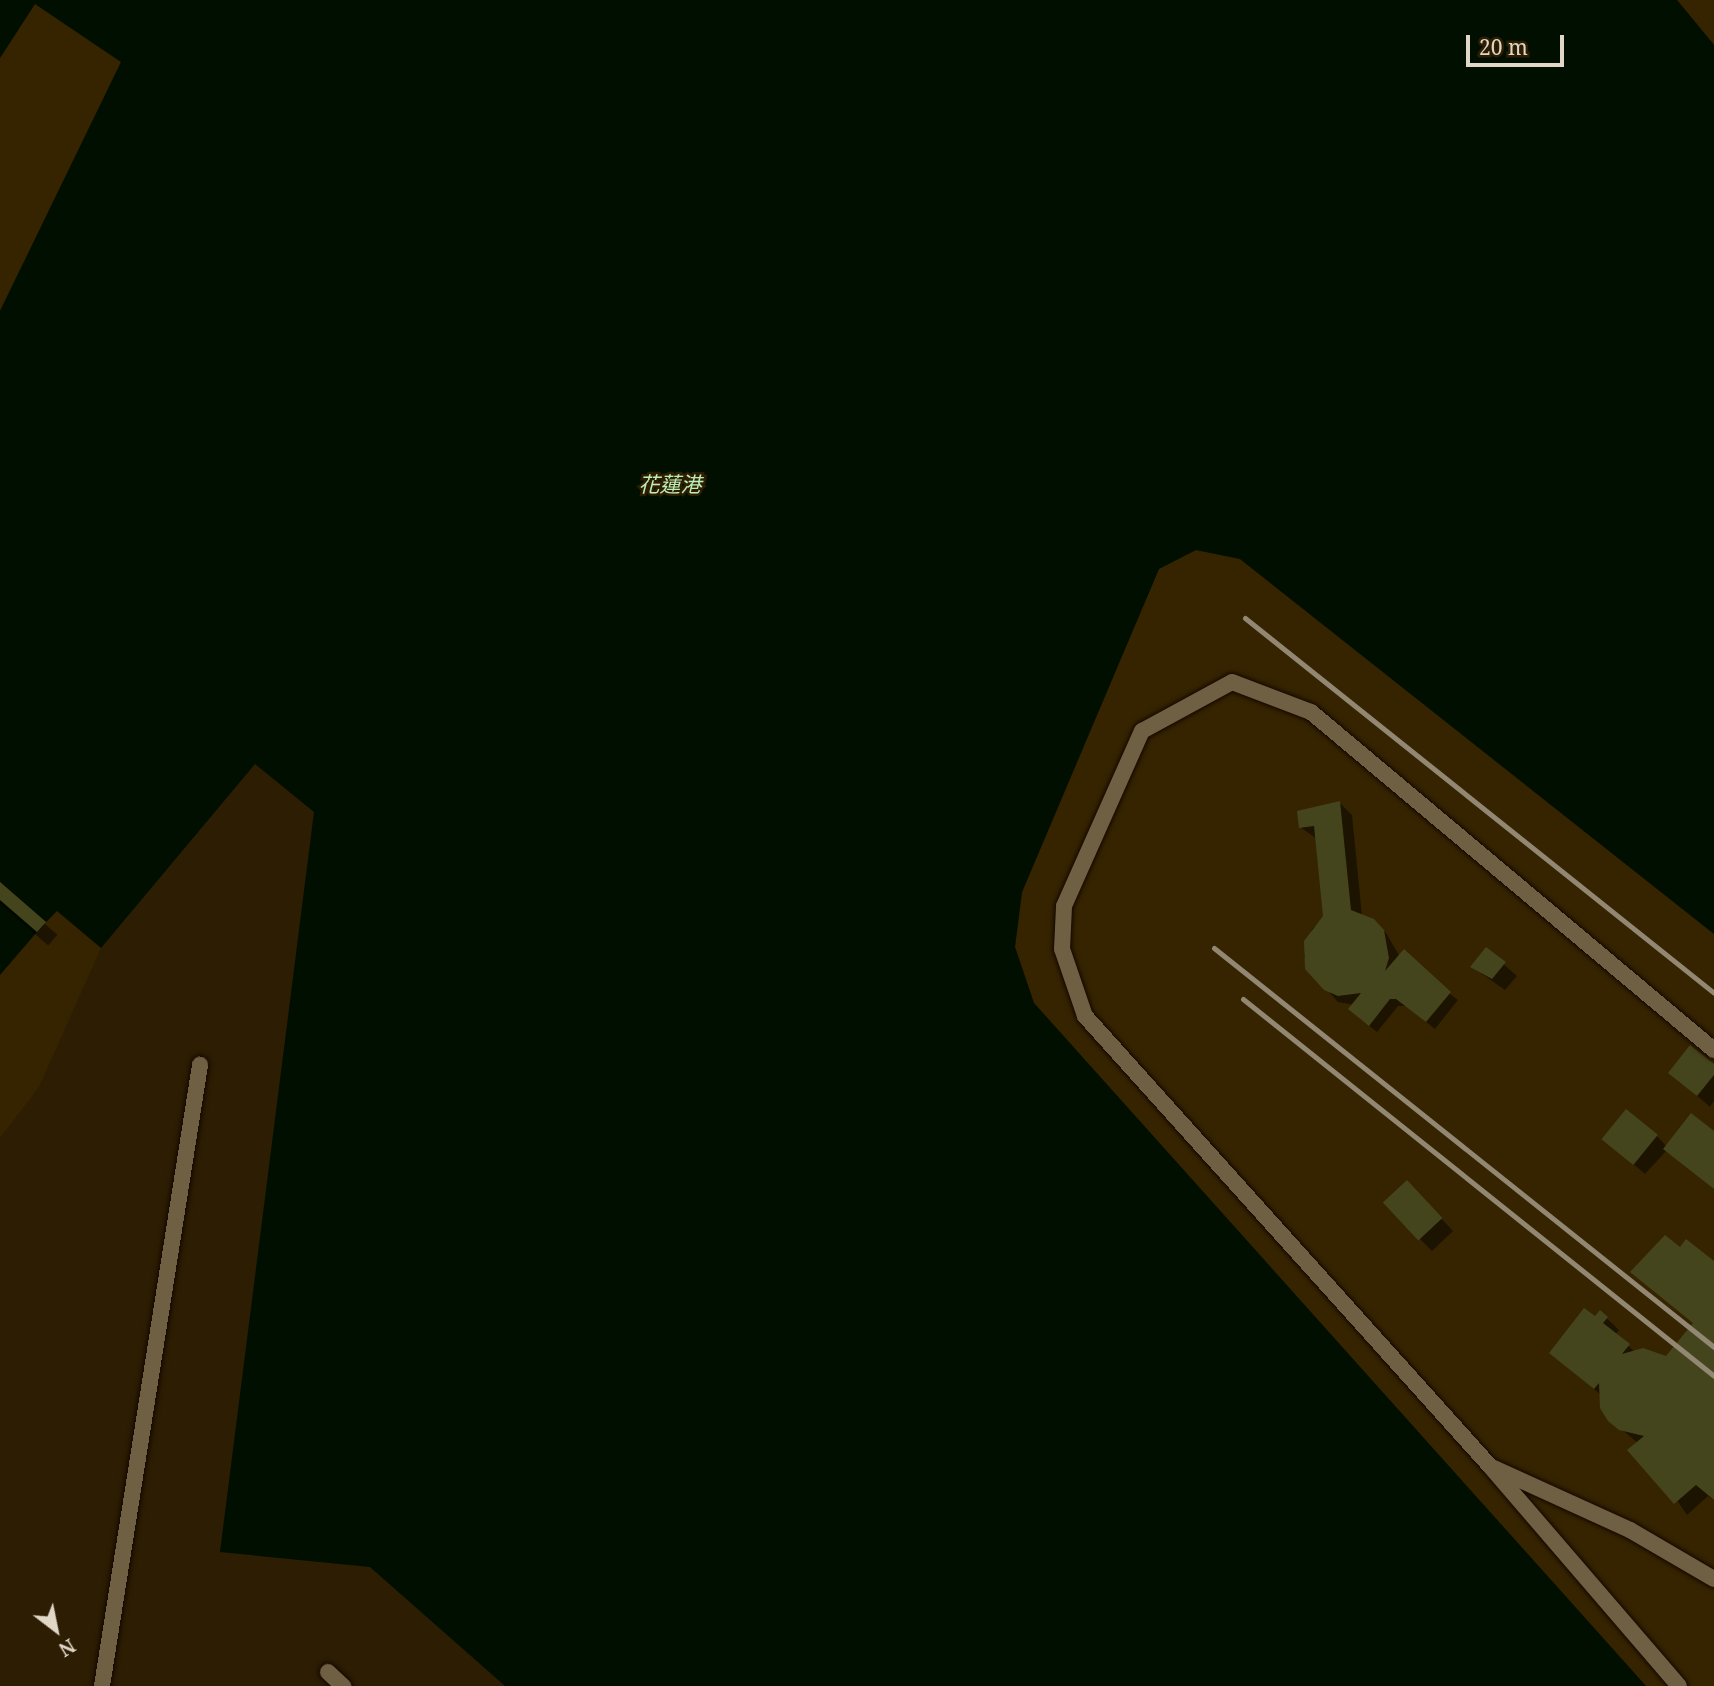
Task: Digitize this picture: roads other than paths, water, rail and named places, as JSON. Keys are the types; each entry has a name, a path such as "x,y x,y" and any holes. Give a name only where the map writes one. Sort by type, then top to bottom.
{"lane":[{"path":"1679,1686 1489,1465 1085,1016 1062,949 1064,906 1142,731 1231,681 1311,712 1714,1050"},
{"path":"102,1686 200,1065"},
{"path":"1489,1465 1630,1530 1714,1579"},
{"path":"328,1672 343,1686"}],"water":[{"name":"花蓮港","path":"0,0 1677,0 1714,45 1714,934 1240,559 1196,550 1159,569 1022,892 1015,947 1034,1003 1646,1686 505,1686 370,1567 220,1552 314,812 255,764 101,948 57,911 46,922 0,882 0,311 121,62 35,4 0,58"},
{"path":"0,900 37,932 0,975"}],"railway":[{"path":"1245,618 1714,993"},
{"path":"1214,948 1714,1347"},
{"path":"1243,999 1714,1376"}]}
